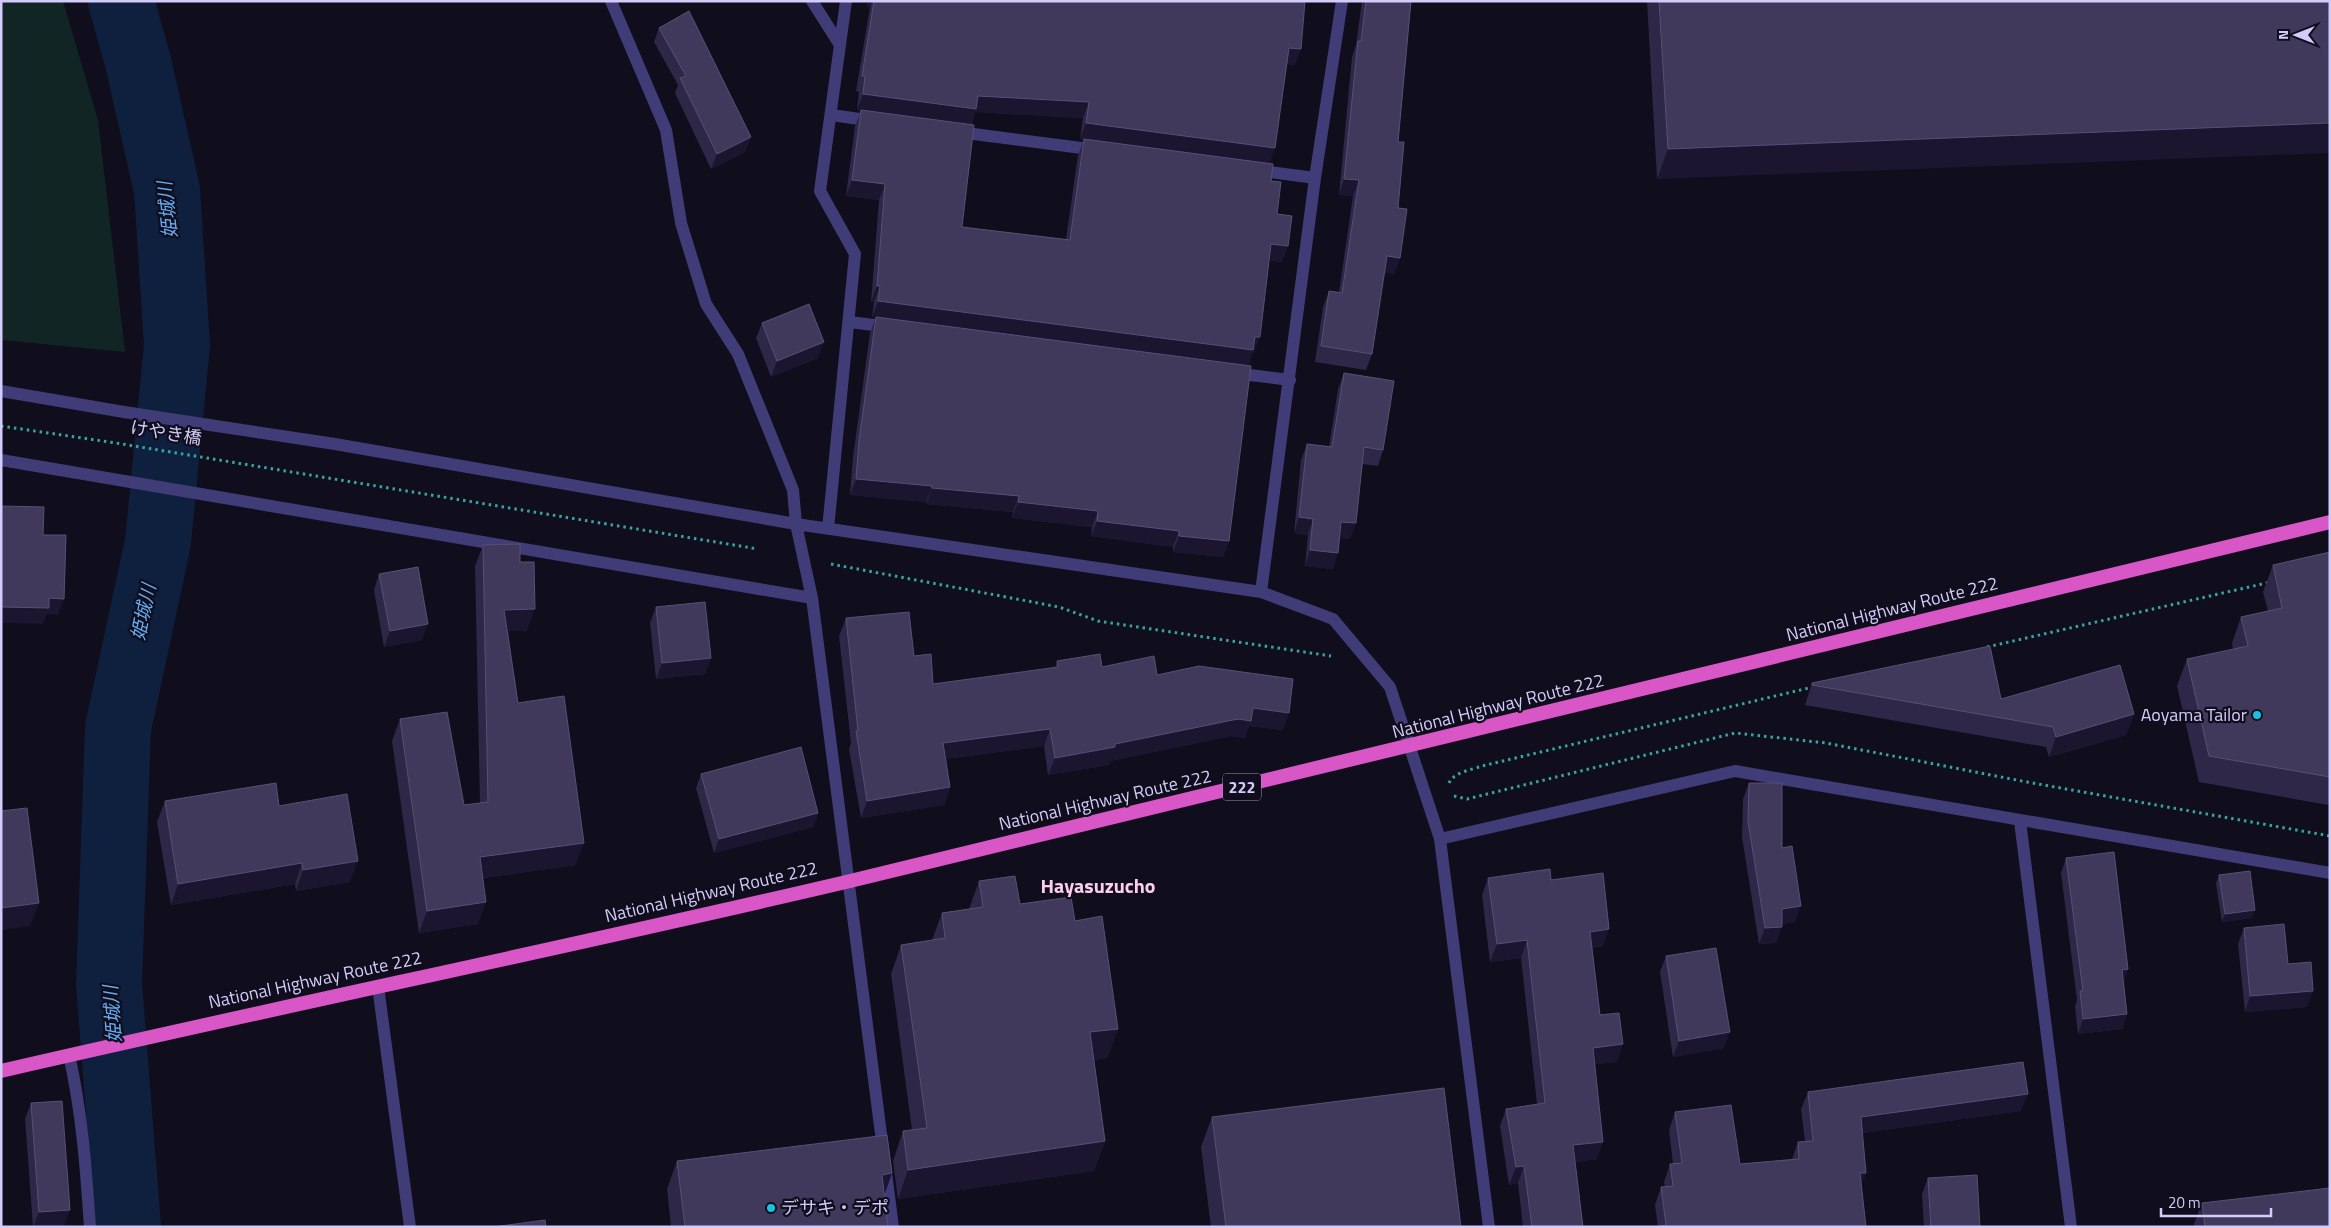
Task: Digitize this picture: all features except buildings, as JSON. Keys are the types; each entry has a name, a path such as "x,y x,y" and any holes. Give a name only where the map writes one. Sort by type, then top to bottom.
{"highway":[{"name":"National Highway Route 222","path":"1,1071 151,1035 848,881 1411,747 2330,522"}],"street":[{"path":"611,1 666,130 681,223 706,304 738,354 793,490 796,524 812,598 893,1227"},
{"path":"812,1 840,45"},
{"path":"828,529 850,322 855,254 820,191 846,1"},
{"path":"1261,592 1316,178 1342,1"},
{"path":"831,116 891,123"},
{"path":"950,131 1108,151"},
{"path":"1246,169 1316,178"},
{"path":"850,322 899,328"},
{"path":"1222,371 1290,380"},
{"name":"けやき橋","path":"1,391 335,444 796,524 1261,592 1333,619 1390,687 1440,839 1489,1227"},
{"path":"1,460 812,598"},
{"path":"1440,839 1735,771 2330,873"},
{"path":"2020,821 2071,1227"},
{"path":"378,986 410,1227"},
{"path":"69,1055 77,1089 85,1150 90,1227"}],"path":[{"name":"けやき橋","path":"1,426 211,458 758,549"},
{"path":"826,563 1059,607 1098,621 1331,656"},
{"path":"1983,648 2272,581"},
{"path":"1447,789 1450,780 1460,773 1475,768 1820,686"},
{"path":"1451,793 1456,798 1467,799 1735,733 1826,743 2027,782 2330,836"}],"green space":[{"path":"1,1 63,1 98,120 125,352 1,340"}],"waterway":[{"name":"姫城川","path":"121,1 138,62 167,190 177,345 158,542 118,728 109,984 128,1227"}],"place":[{"name":"Aoyama Tailor","path":"2257,715"},
{"name":"デサキ・デポ","path":"771,1208"}],"district":[{"name":"Hayasuzucho","path":"1098,886"}]}
